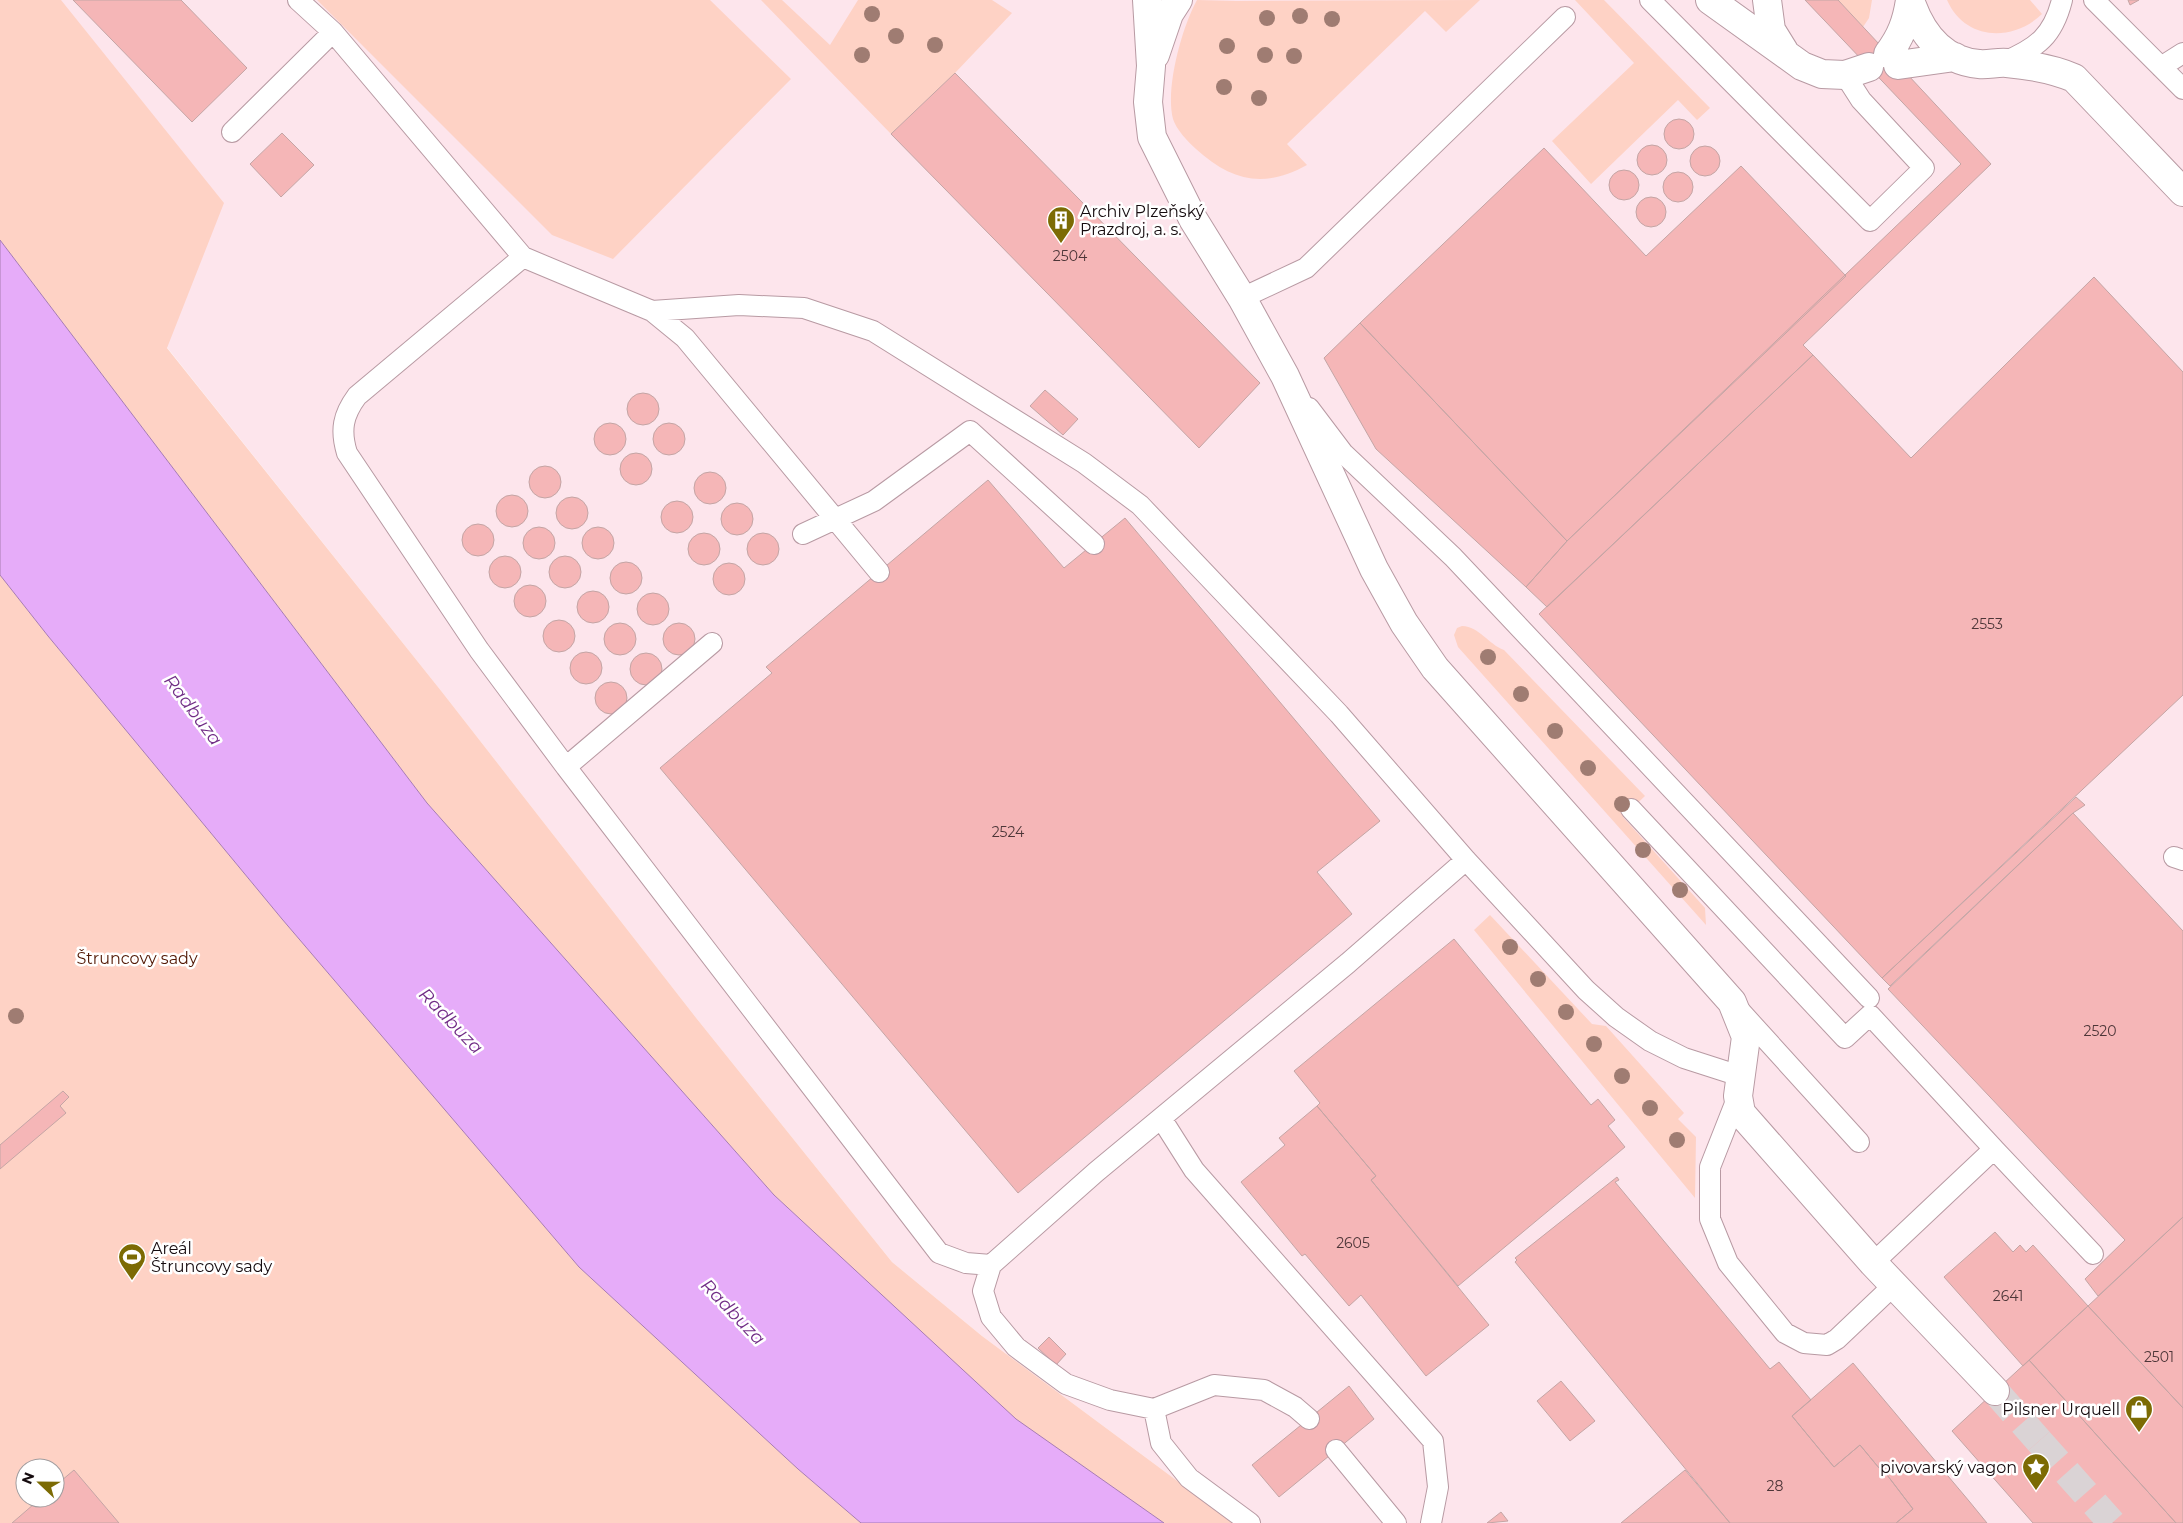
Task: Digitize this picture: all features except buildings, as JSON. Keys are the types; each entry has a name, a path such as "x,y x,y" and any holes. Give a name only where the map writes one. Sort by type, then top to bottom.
{"street":[{"path":"1147,0 1152,66 1148,102 1152,137 1193,219 1242,298 1285,376 1374,569 1404,623 1435,668 1732,1002 1746,1037 1739,1086 1741,1113 1873,1263 1995,1391"},
{"path":"1152,66 1169,14 1178,0"},
{"path":"1710,0 1784,51 1802,66 1822,74 1875,65 1955,57"},
{"path":"1767,0 1771,30 1784,51"},
{"path":"1875,65 1898,42 1906,21 1910,0"},
{"path":"1910,0 1918,24 1934,43 1955,57 1979,64 2004,62 2055,71 2074,78 2183,192"}],"lane":[{"path":"298,0 333,32 523,257 652,311 684,338 879,572"},
{"path":"1650,0 1870,221 1924,168 1861,100 1875,65"},
{"path":"2004,62 2028,52 2047,36 2058,17 2062,0"},
{"path":"2094,0 2183,89"},
{"path":"1242,298 1306,268 1565,17"},
{"path":"232,132 333,32"},
{"path":"2161,67 2183,53"},
{"path":"523,257 357,396 348,408 342,423 342,439 347,453 479,650 566,767 939,1252 966,1263 991,1265"},
{"path":"652,311 739,305 804,308 873,331 1084,463 1140,505 1339,714 1466,860 1586,990 1616,1017 1650,1041 1739,1086 1710,1167 1710,1219 1728,1263 1785,1333 1804,1343 1827,1345 1838,1339 1894,1285"},
{"path":"1285,376 1343,453 1453,557 1870,998"},
{"path":"802,534 874,501 970,431 1094,544"},
{"path":"566,767 712,642"},
{"path":"1631,809 1845,1038 1870,1015 2093,1254"},
{"path":"1310,1419 1295,1407 1264,1390 1214,1385 1154,1409 1110,1400 1066,1384 1016,1347 992,1317 983,1291 991,1265 1161,1118 1348,963 1466,860"},
{"path":"1732,1002 1859,1142"},
{"path":"1161,1118 1194,1170 1433,1440 1438,1487 1431,1523"},
{"path":"1873,1263 1994,1149"},
{"path":"1154,1409 1161,1442 1189,1478 1250,1523"},
{"path":"1336,1450 1396,1523"}],"shaded area":[{"name":"Pilsner Urquell","path":"0,0 2183,0 2183,1523 1234,1523 982,1336 892,1262 697,1019 442,692 0,138"}],"green space":[{"path":"0,0 61,0 224,203 167,348 442,692 697,1019 892,1262 982,1336 1234,1523 1164,1523 1016,1420 774,1195 427,803 0,240"},
{"path":"317,0 710,0 791,79 613,259 552,235"},
{"path":"761,0 782,0 830,45 858,0 992,0 1012,13 955,73 891,134"},
{"path":"1197,0 1480,0 1446,32 1425,11 1287,144 1307,165 1291,173 1262,179 1248,178 1235,174 1209,160 1186,139 1173,119 1171,91 1176,58 1191,12"},
{"path":"1575,0 1604,0 1710,108 1697,120 1678,100 1591,184 1552,141 1634,63"},
{"path":"1838,0 1872,0 1869,18 1863,27"},
{"path":"1947,0 2030,0 2042,14 2030,23 2017,29 2004,33 1990,33 1977,30 1965,23 1955,14"},
{"name":"Štruncovy sady","path":"0,575 48,636 282,919 579,1267 798,1469 861,1523 0,1523"},
{"path":"1462,626 1474,629 1504,650 1645,796 1623,817 1705,908 1706,925 1458,647 1454,635 1457,628"},
{"path":"1490,915 1592,1024 1606,1026 1684,1113 1678,1119 1696,1137 1695,1198 1474,930"}],"water":[{"name":"Radbuza","path":"0,240 427,803 774,1195 1016,1419 1164,1523 861,1523 798,1469 579,1267 282,919 48,636 0,575"}],"tunnel":[{"path":"1995,1391 2039,1441"},
{"path":"2039,1441 2112,1523"}],"place":[{"name":"Archiv Plzeňský Prazdroj, a. s.","path":"1061,244"},
{"name":"Areál Štruncovy sady","path":"132,1281"},
{"name":"Pilsner Urquell","path":"2139,1433"},
{"name":"pivovarský vagon","path":"2036,1491"}]}
